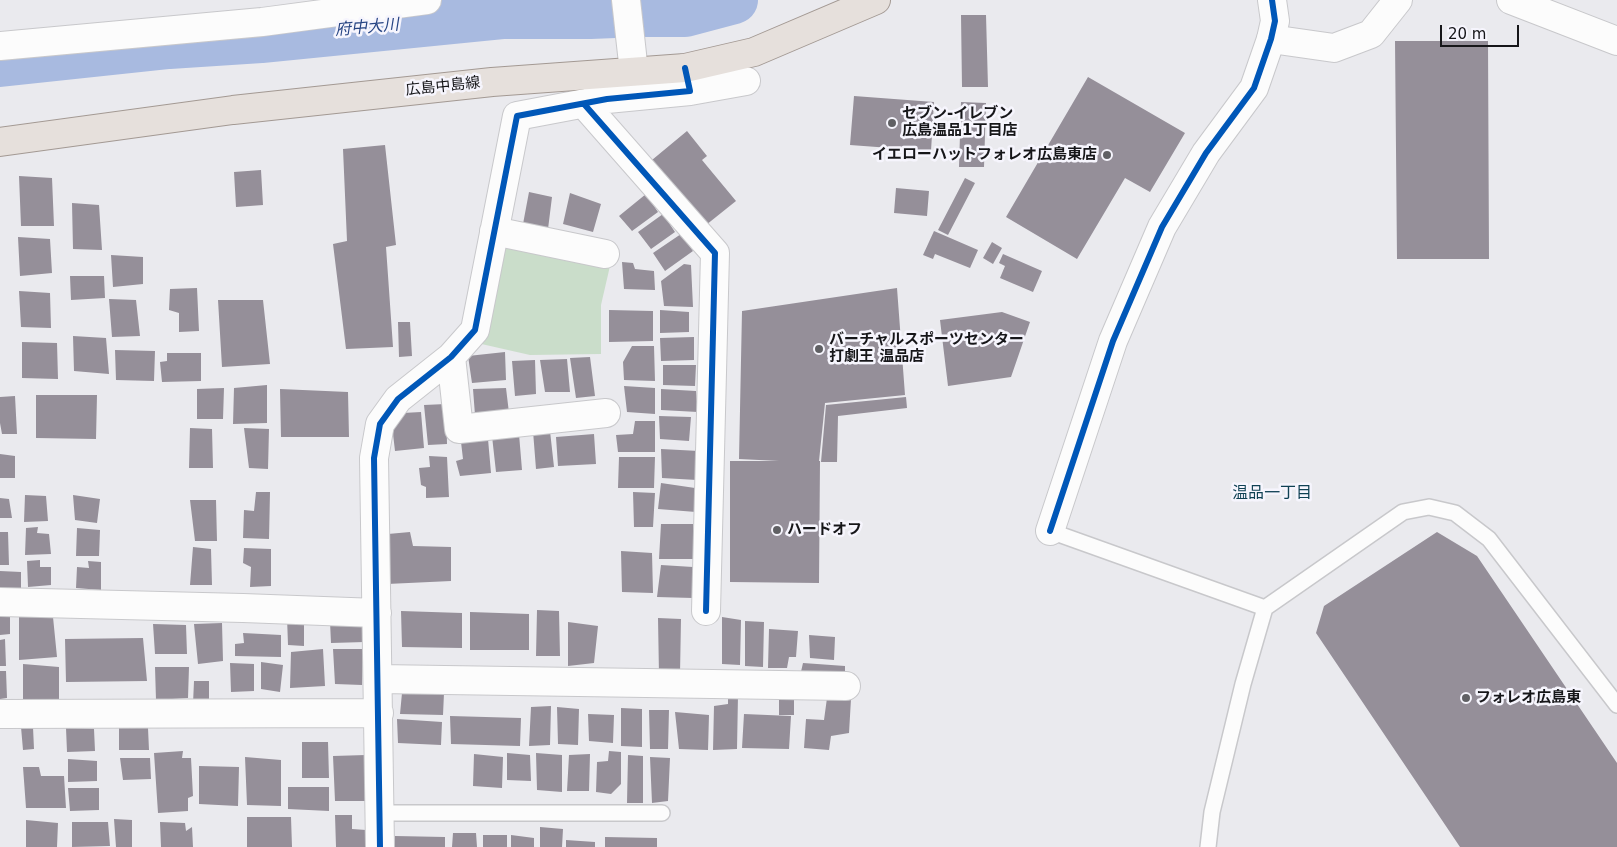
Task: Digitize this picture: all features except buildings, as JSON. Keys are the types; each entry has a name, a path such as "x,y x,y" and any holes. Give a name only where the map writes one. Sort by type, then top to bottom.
{"main road":[{"name":"広島中島線","path":"0,142 252,108 492,82 634,72 688,80 876,0"}],"street":[{"path":"0,46 262,22 427,0"},
{"path":"626,0 634,72"},
{"path":"1050,531 1113,341 1162,227 1206,153 1254,88 1271,39 1275,21 1272,0"},
{"path":"1271,39 1334,48 1371,34 1398,0"},
{"path":"1511,0 1617,41"},
{"path":"380,847 374,458 380,424 398,399 451,357 474,330 517,116 584,104 688,80 746,81"},
{"path":"584,104 715,253 706,611"},
{"path":"494,231 605,254"},
{"path":"451,357 459,429 606,413"},
{"path":"0,602 377,613"},
{"path":"378,679 846,686"},
{"path":"0,714 379,713"}],"lane":[{"path":"1208,847 1212,812 1242,684 1265,608 1402,512 1429,507 1455,513 1489,539 1617,705"},
{"path":"1050,531 1265,608"},
{"path":"380,812 662,813"}],"green space":[{"path":"511,243 610,266 601,305 601,354 530,355 477,343 501,248"}],"waterway":[{"name":"府中大川","path":"0,63 169,45 261,39 502,15 685,13 734,0"}],"cycle path":[{"path":"1050,531 1113,341 1162,227 1206,153 1254,88 1271,39 1275,21 1272,0"},
{"path":"380,847 374,458 380,424 398,399 451,357 475,330 517,116 607,99 690,91 685,68"},
{"path":"584,104 715,253 706,611"}],"place":[{"name":"セブン‐イレブン 広島温品1丁目店","path":"892,123"},
{"name":"イエローハットフォレオ広島東店","path":"1107,155"},
{"name":"バーチャルスポーツセンター 打劇王 温品店","path":"819,349"},
{"name":"ハードオフ","path":"777,530"},
{"name":"フォレオ広島東","path":"1466,698"}],"district":[{"name":"温品一丁目","path":"1272,494"}]}
